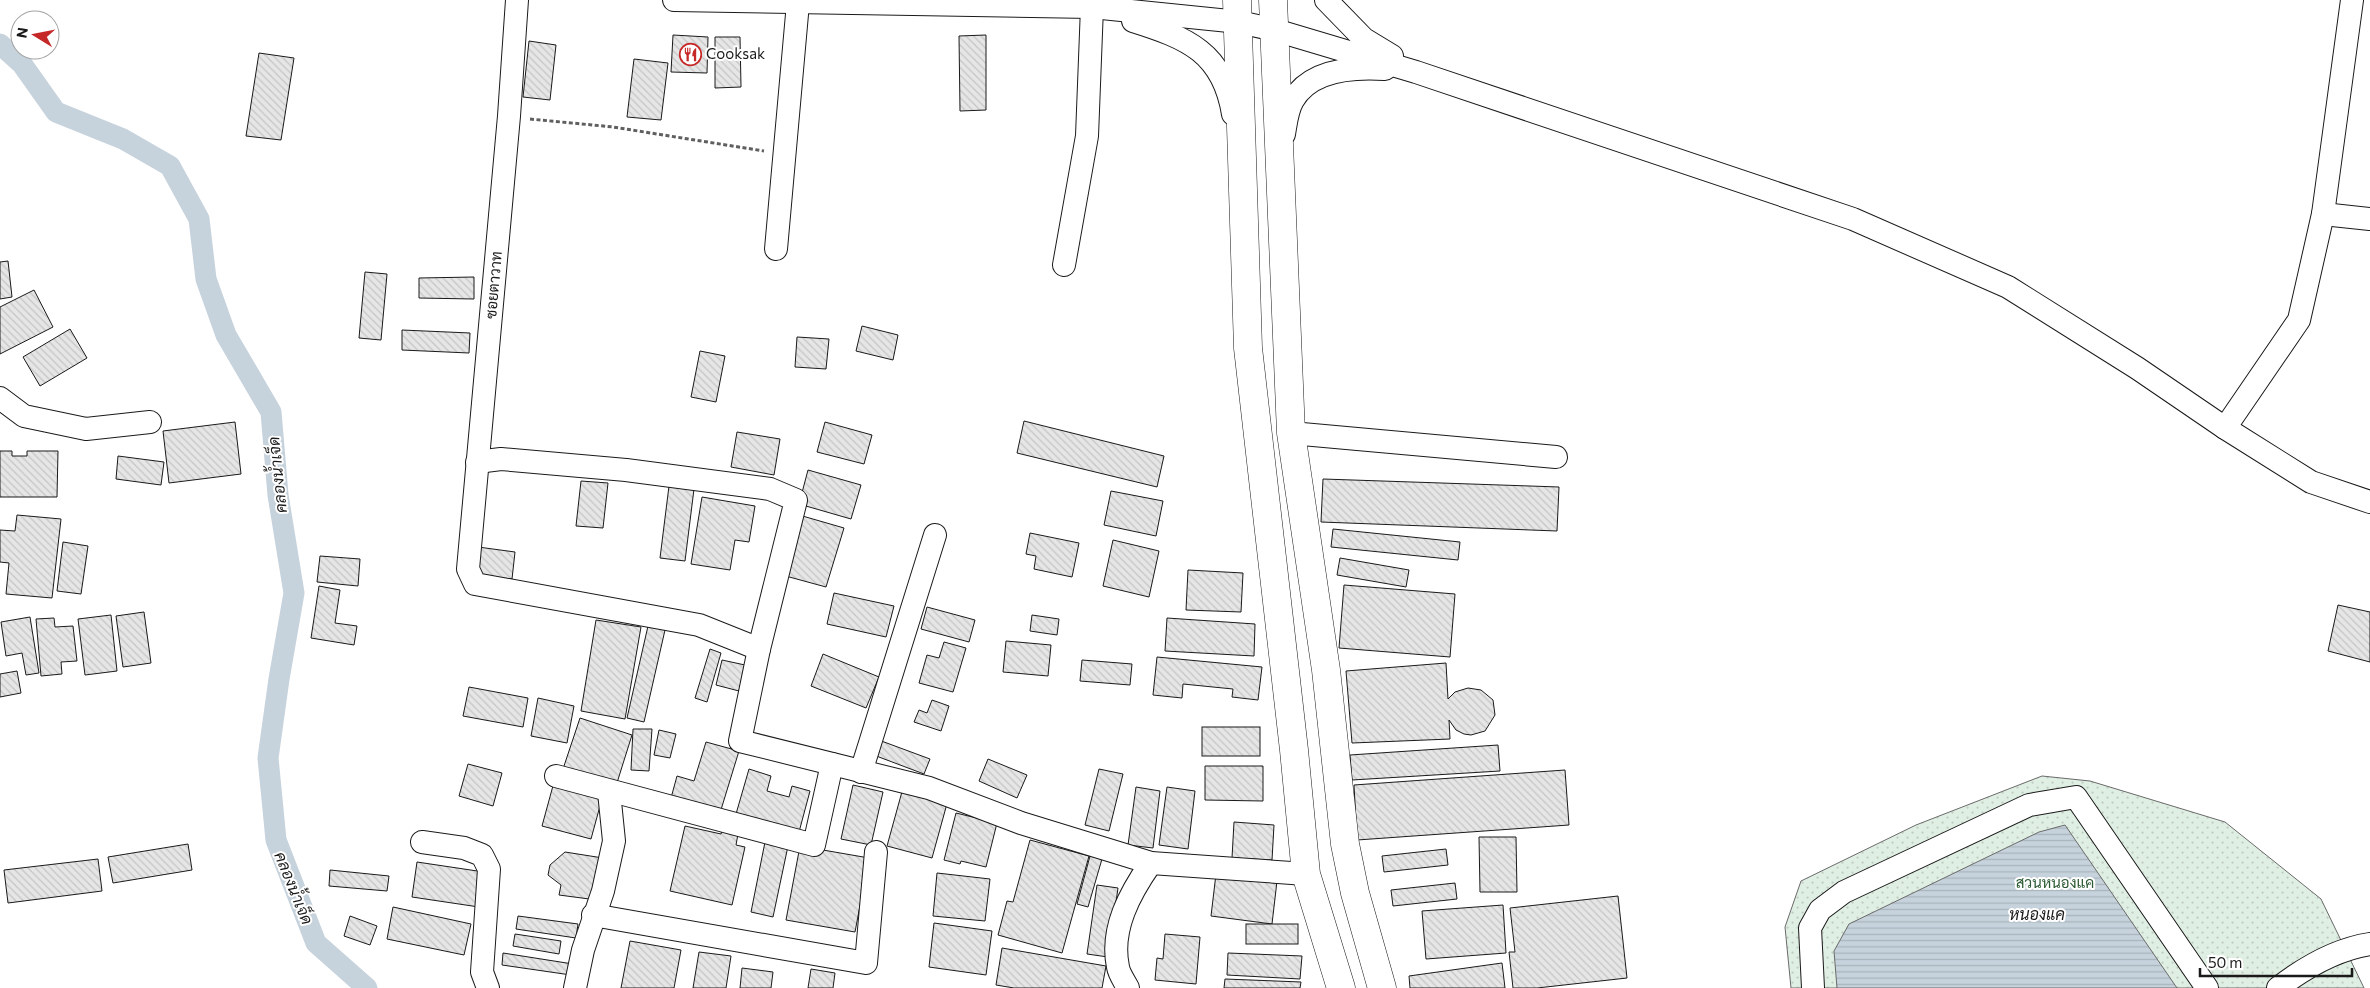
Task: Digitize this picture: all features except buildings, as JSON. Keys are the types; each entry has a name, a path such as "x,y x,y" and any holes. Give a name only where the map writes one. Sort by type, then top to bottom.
{"main road":[{"path":"1273,0 1291,433 1326,670 1345,844 1355,893 1382,988"},
{"path":"1238,11 1248,348 1294,750 1306,874 1342,988"}],"street":[{"name":"ซอยตาวาท","path":"517,0 509,116 468,569 475,584 698,624 759,649"},
{"path":"674,0 1238,11 1275,30 1416,72 1870,226 2008,288 2137,368 2225,428 2311,482 2370,502"},
{"path":"1092,7 1120,0"},
{"path":"1326,0 1364,39 1416,72"},
{"path":"2225,428 2299,320 2323,214 2352,0"},
{"path":"776,249 798,3"},
{"path":"1092,7 1167,32 1195,46 1217,66 1230,93 1244,187"},
{"path":"1064,265 1087,136 1092,7"},
{"path":"1280,160 1287,116 1293,100 1308,83 1333,73 1364,68 1416,72"},
{"path":"2323,214 2370,219"},
{"path":"0,398 24,416 86,429 150,422"},
{"path":"1291,433 1556,457"},
{"path":"477,462 501,459 626,470 770,489 796,500 759,649 740,741 929,788 1021,823 1151,863 1306,874"},
{"path":"861,772 935,536"},
{"path":"556,776 609,792 814,845 832,764"},
{"path":"576,988 583,950 593,915 603,891 614,841 609,792"},
{"path":"1813,988 1810,928 1820,910 1844,892 2028,805 2076,797 2207,988"},
{"path":"422,842 470,850 482,855 489,869 482,972 488,988"},
{"path":"593,915 866,963 876,852"},
{"path":"1128,988 1118,968 1116,934 1134,887 1151,863"},
{"path":"2278,988 2302,970 2357,946 2370,944"}],"path":[{"path":"509,116 613,127 785,155"}],"green space":[{"name":"สวนหนองแค","path":"2042,776 2090,781 2225,822 2321,899 2364,988 1791,988 1785,927 1801,881 1916,825"}],"water":[{"name":"หนองแค","path":"2065,825 2177,988 1837,988 1834,951 1849,924 2039,832"}],"waterway":[{"name":"คลองน้ำเจ็ด","path":"0,44 22,64 56,112 123,139 170,166 199,219 206,279 226,335 271,412 278,495 294,593 268,758 276,840 316,943 367,988"}],"place":[{"name":"Cooksak","path":"690,54"}]}
